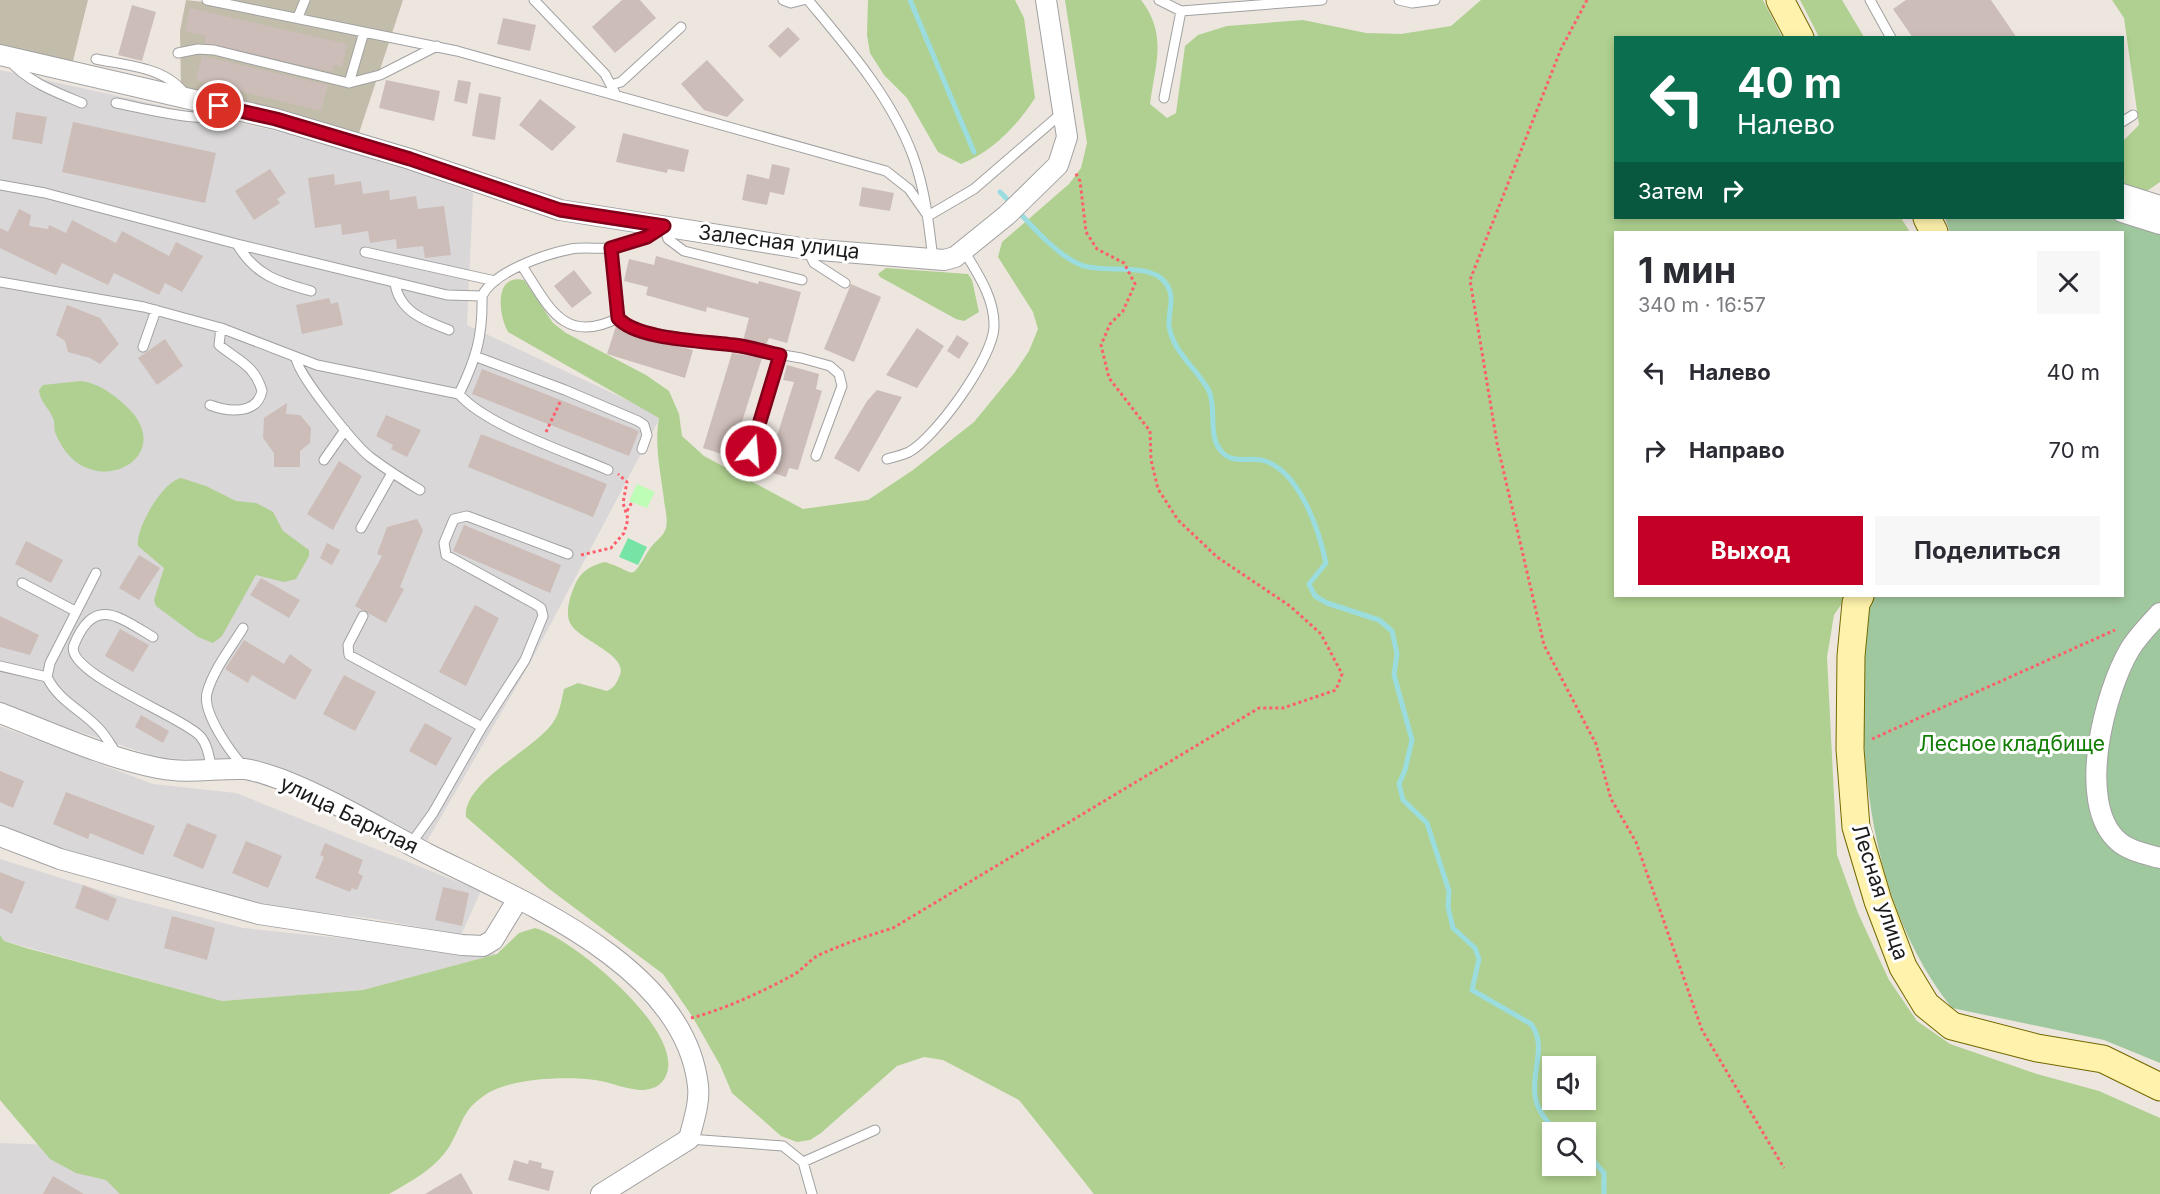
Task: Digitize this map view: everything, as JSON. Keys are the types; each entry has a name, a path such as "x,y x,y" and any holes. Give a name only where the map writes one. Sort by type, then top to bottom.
{"main road":[{"path":"1780,0 1799,36"},
{"name":"Лесная улица","path":"1859,597 1856,603 1851,656 1850,749 1856,827 1878,901 1903,967 1926,1005 1952,1026 2037,1048 2103,1059 2160,1087"}],"street":[{"name":"Залесная улица","path":"3,56 276,119 410,159 560,210 807,249 933,260 955,257 964,251 1007,215 1058,165 1067,137 1047,0"},
{"path":"2124,195 2160,206"},
{"path":"2124,213 2160,224"},
{"path":"2160,613 2131,647 2121,668 2102,730 2095,772 2104,822 2118,841 2136,851 2160,858"},
{"name":"улица Барклая","path":"0,713 159,769 212,772 245,769 282,780 334,803 410,845 518,899 598,946 648,988 678,1027 692,1058 699,1088 696,1113 689,1139"},
{"path":"0,836 60,859 259,914 462,945 483,946 493,940 518,899"},
{"path":"601,1194 689,1139"}],"lane":[{"path":"207,0 437,46 886,171 909,189 928,216"},
{"path":"298,17 305,0"},
{"path":"534,0 605,74 616,95"},
{"path":"783,0 791,3 803,0"},
{"path":"808,0 874,82 903,132 921,183 928,216 933,260"},
{"path":"1160,0 1181,11 1322,0"},
{"path":"1399,0 1423,2 1435,0"},
{"path":"1870,0 1890,36"},
{"path":"1164,98 1181,11"},
{"path":"611,86 621,82 681,27"},
{"path":"349,83 364,32"},
{"path":"178,53 198,49 214,50 349,83 380,75 437,46"},
{"path":"3,56 18,71 38,83 82,103"},
{"path":"96,59 168,76 179,84 188,99"},
{"path":"116,103 192,117 225,117 235,110"},
{"path":"928,216 974,189 1064,111"},
{"path":"2124,121 2133,115"},
{"path":"0,185 45,193 237,244 447,295 482,296"},
{"path":"459,394 477,357 483,322 482,296 495,281 522,266 574,249 611,248 647,237 664,226 668,239 684,251 802,280"},
{"path":"237,244 247,262 281,283 311,291"},
{"path":"611,248 618,318 631,327 647,332 736,345 830,366 838,374 842,386 816,456"},
{"path":"807,249 814,263 845,283"},
{"path":"887,459 909,452 936,428 971,380 992,343 994,326 990,299 982,278 964,251"},
{"path":"365,252 495,281"},
{"path":"522,266 557,317 566,323 578,327 608,323 618,318"},
{"path":"0,282 156,310 221,328 317,365 381,380 459,394 481,414 608,470"},
{"path":"395,282 396,292 409,311 449,330"},
{"path":"143,347 156,310"},
{"path":"210,405 232,411 247,408 256,403 262,391 255,373 246,363 219,345 221,328"},
{"path":"751,451 780,355"},
{"path":"296,357 302,372 345,430 368,456 420,490"},
{"path":"477,357 565,390 644,425 647,435 642,449"},
{"path":"324,460 345,430"},
{"path":"361,528 392,473"},
{"path":"410,845 433,813 525,660 543,616 535,604 446,555 444,543 454,519 467,516 568,554"},
{"path":"96,573 50,663 47,677 52,688 100,730 118,756"},
{"path":"22,583 75,611"},
{"path":"153,637 107,612 96,614 83,627 72,648 73,655 84,668 110,685 183,723 198,734 205,742 212,772"},
{"path":"363,616 348,645 349,655 483,727"},
{"path":"243,628 212,679 206,696 212,719 233,755 245,769"},
{"path":"0,666 47,677"},
{"path":"803,1162 874,1130"},
{"path":"689,1139 783,1146 803,1162 812,1194"}],"path":[{"path":"1587,0 1561,49 1470,280 1497,443 1544,645 1596,744 1611,799 1636,842 1702,1030 1784,1168"},
{"path":"678,1027 686,1019 708,1013 796,974 816,957 847,942 893,928 1259,708 1283,708 1336,690 1342,674 1321,634 1290,606 1217,557 1178,520 1158,489 1152,460 1150,430 1109,378 1101,345 1110,324 1123,312 1135,284 1124,263 1097,249 1086,232 1080,181 1066,160 1060,157"},
{"path":"542,441 565,390"},
{"path":"568,554 588,555 612,548 624,533 628,519 623,503 627,482 623,476 608,470"},
{"path":"627,511 632,501"},
{"path":"1872,738 2115,630"}],"shaded area":[{"path":"0,0 88,0 72,65 0,48"},
{"path":"186,0 229,5 232,0 403,0 358,136 181,92 180,31"},
{"path":"0,70 294,135 424,175 473,193 467,325 661,416 530,663 427,841 284,774 242,762 160,758 0,706"},
{"path":"0,726 153,784 236,793 481,891 461,935 376,919 259,905 98,861 21,836 0,828"},
{"path":"0,859 125,898 243,928 497,954 363,990 222,1001 4,941 0,935"},
{"path":"0,1143 103,1147 222,1194 0,1194"}],"green space":[{"path":"868,0 1015,0 1024,18 1035,98 1003,137 983,153 961,164 938,152 907,98 884,75 870,53 867,35"},
{"path":"1065,0 1141,0 1149,13 1157,38 1158,50 1150,104 1167,118 1176,113 1185,46 1198,35 1227,26 1303,20 1366,33 1401,34 1451,26 1481,0 1763,0 1781,36 1614,36 1614,219 1902,219 1909,231 1614,231 1614,597 1846,597 1834,615 1827,657 1837,855 1858,913 1889,980 1917,1021 1950,1044 2037,1074 2099,1091 2160,1118 2160,1194 1094,1194 1019,1100 943,1060 924,1057 897,1066 810,1140 797,1142 781,1136 732,1093 720,1065 692,1016 663,974 548,888 466,817 468,804 487,779 543,734 552,724 559,712 564,689 578,683 607,691 616,684 621,669 618,662 575,630 570,623 568,609 571,595 579,577 594,565 605,562 628,572 635,571 663,534 667,525 658,449 659,418 508,332 502,315 503,289 514,279 524,280 553,323 566,333 646,375 669,391 679,414 682,436 704,456 803,509 868,500 913,470 974,422 1029,351 1038,329 1033,312 998,257 1002,242 1069,184 1081,168 1087,143"},
{"path":"1800,0 1842,0 1863,36 1818,36"},
{"path":"2112,0 2160,0 2160,182 2147,191 2124,185 2124,140 2139,125 2124,18"},
{"name":"Лесное кладбище","path":"2160,210 2160,1063 2104,1040 1952,1008 1927,972 1907,934 1891,893 1879,850 1871,807 1865,763 1863,719 1864,635 1869,604 1872,597 2124,597 2124,231 1950,231 1945,219 2124,218"},
{"path":"886,268 968,274 972,280 979,312 964,321 956,319 880,277 878,274"},
{"path":"81,381 101,387 113,395 128,408 141,427 143,444 136,458 122,468 105,472 86,468 69,455 55,432 53,418 39,390 43,385"},
{"path":"181,478 206,486 236,501 256,503 273,512 283,531 309,550 309,556 296,579 284,582 256,575 222,636 213,643 198,637 156,606 154,600 164,568 138,546 141,529 152,507 166,488"},
{"path":"637,484 655,492 647,508 629,501"},
{"path":"628,538 647,547 638,565 619,557"},
{"path":"535,928 576,950 626,993 648,1018 663,1043 668,1065 661,1083 651,1089 640,1090 595,1080 555,1078 525,1081 499,1088 488,1093 473,1105 444,1155 437,1162 389,1194 120,1194 106,1180 76,1173 50,1159 0,1100 0,935 4,941 26,948 222,1001 363,990 497,954 519,933"}],"building":[{"path":"622,0 640,0 656,18 615,53 592,27"},
{"path":"1906,0 1991,0 2016,36 1912,36 1893,9"},
{"path":"132,5 156,12 142,61 118,55"},
{"path":"190,8 347,44 342,67 333,65 332,72 205,43 206,36 185,31"},
{"path":"503,18 536,25 530,51 497,44"},
{"path":"788,27 800,39 780,58 768,46"},
{"path":"202,56 328,85 321,111 196,80"},
{"path":"707,60 744,100 727,117 704,110 681,84"},
{"path":"386,80 440,91 434,121 379,108"},
{"path":"458,80 471,82 467,104 454,101"},
{"path":"479,93 501,97 495,140 472,136"},
{"path":"540,99 576,127 552,151 519,125"},
{"path":"16,112 47,117 42,144 12,139"},
{"path":"73,122 216,153 205,203 62,172"},
{"path":"623,133 689,150 684,172 668,169 667,173 616,162"},
{"path":"772,164 790,168 784,195 770,192 767,205 742,200 747,174 769,179"},
{"path":"270,169 286,193 277,199 280,203 254,220 235,191"},
{"path":"334,174 335,185 361,181 363,194 389,190 390,200 416,196 418,209 444,206 451,255 425,258 423,246 397,249 396,239 370,243 368,231 342,235 341,224 315,228 308,178"},
{"path":"862,187 894,193 890,211 859,206"},
{"path":"19,209 31,215 29,226 48,229 49,225 66,233 72,220 116,243 122,231 169,256 176,242 203,256 182,292 165,283 159,295 114,273 108,285 62,263 56,275 0,248 0,228 8,232"},
{"path":"656,256 758,284 759,281 801,292 787,343 769,338 766,345 743,341 749,318 707,307 706,312 646,295 648,287 624,281 629,259 654,265"},
{"path":"574,270 592,293 572,308 554,286"},
{"path":"851,284 881,297 854,362 824,349"},
{"path":"329,298 331,304 338,302 343,325 302,334 296,305"},
{"path":"67,305 100,318 119,344 100,364 90,358 68,352 65,341 56,335"},
{"path":"616,326 645,338 693,350 685,378 607,354"},
{"path":"917,328 944,346 917,388 886,375"},
{"path":"957,335 969,343 959,359 947,351"},
{"path":"165,339 183,366 157,385 138,358"},
{"path":"732,353 762,358 731,457 703,448"},
{"path":"787,365 819,374 816,389 822,391 798,470 789,468 786,477 766,471 794,382 783,380"},
{"path":"482,369 639,431 629,456 472,394"},
{"path":"877,390 902,397 859,472 834,458 867,401"},
{"path":"287,403 286,414 300,415 311,428 310,443 300,451 300,467 274,467 274,453 263,438 264,418"},
{"path":"386,415 421,430 407,457 391,449 393,445 376,436"},
{"path":"481,434 607,484 593,517 468,467"},
{"path":"339,461 362,476 333,530 307,514"},
{"path":"417,519 423,530 400,587 404,589 386,623 355,606 382,556 377,554 387,527"},
{"path":"464,525 561,565 550,593 453,551"},
{"path":"26,541 63,560 51,583 15,564"},
{"path":"327,543 340,550 332,565 320,558"},
{"path":"139,555 160,568 139,600 119,588"},
{"path":"261,578 300,600 289,618 250,595"},
{"path":"475,605 499,618 466,686 439,672"},
{"path":"0,616 39,635 30,655 0,647"},
{"path":"120,629 149,645 133,672 105,656"},
{"path":"244,640 284,664 290,654 312,670 295,700 252,675 248,683 225,669"},
{"path":"344,675 376,692 355,731 323,714"},
{"path":"141,715 169,731 163,743 135,727"},
{"path":"425,723 452,738 436,766 409,751"},
{"path":"0,771 24,781 13,808 0,802"},
{"path":"66,792 155,826 143,855 90,833 88,839 53,824"},
{"path":"187,823 217,835 203,869 173,856"},
{"path":"246,841 282,856 268,888 232,873"},
{"path":"325,843 363,860 358,873 363,876 357,890 352,888 350,892 315,878 324,857 320,855"},
{"path":"0,872 25,882 12,914 0,908"},
{"path":"83,885 117,899 108,921 75,908"},
{"path":"443,887 469,893 462,926 435,920"},
{"path":"172,916 215,928 207,960 164,948"},
{"path":"514,1160 528,1164 529,1160 542,1163 541,1168 554,1171 549,1191 508,1180"},
{"path":"461,1173 473,1194 425,1194"},
{"path":"53,1176 84,1194 43,1194"}],"waterway":[{"path":"910,0 974,152"},
{"path":"1000,192 1038,233 1070,260 1081,265 1102,269 1147,272 1157,275 1164,281 1171,297 1169,325 1171,335 1180,352 1209,391 1217,446 1231,458 1260,460 1277,467 1298,490 1313,519 1326,563 1309,584 1315,596 1327,603 1379,620 1392,631 1397,654 1394,675 1412,740 1399,784 1403,800 1427,823 1449,891 1448,907 1453,928 1475,948 1479,959 1472,990 1531,1024 1537,1036 1534,1090 1537,1104 1548,1122"},
{"path":"1596,1164 1604,1173 1604,1194"}],"route":[{"path":"219,106 276,119 410,159 560,210 664,226 647,237 611,248 618,318 631,327 647,332 736,345 780,355 751,451"}]}
